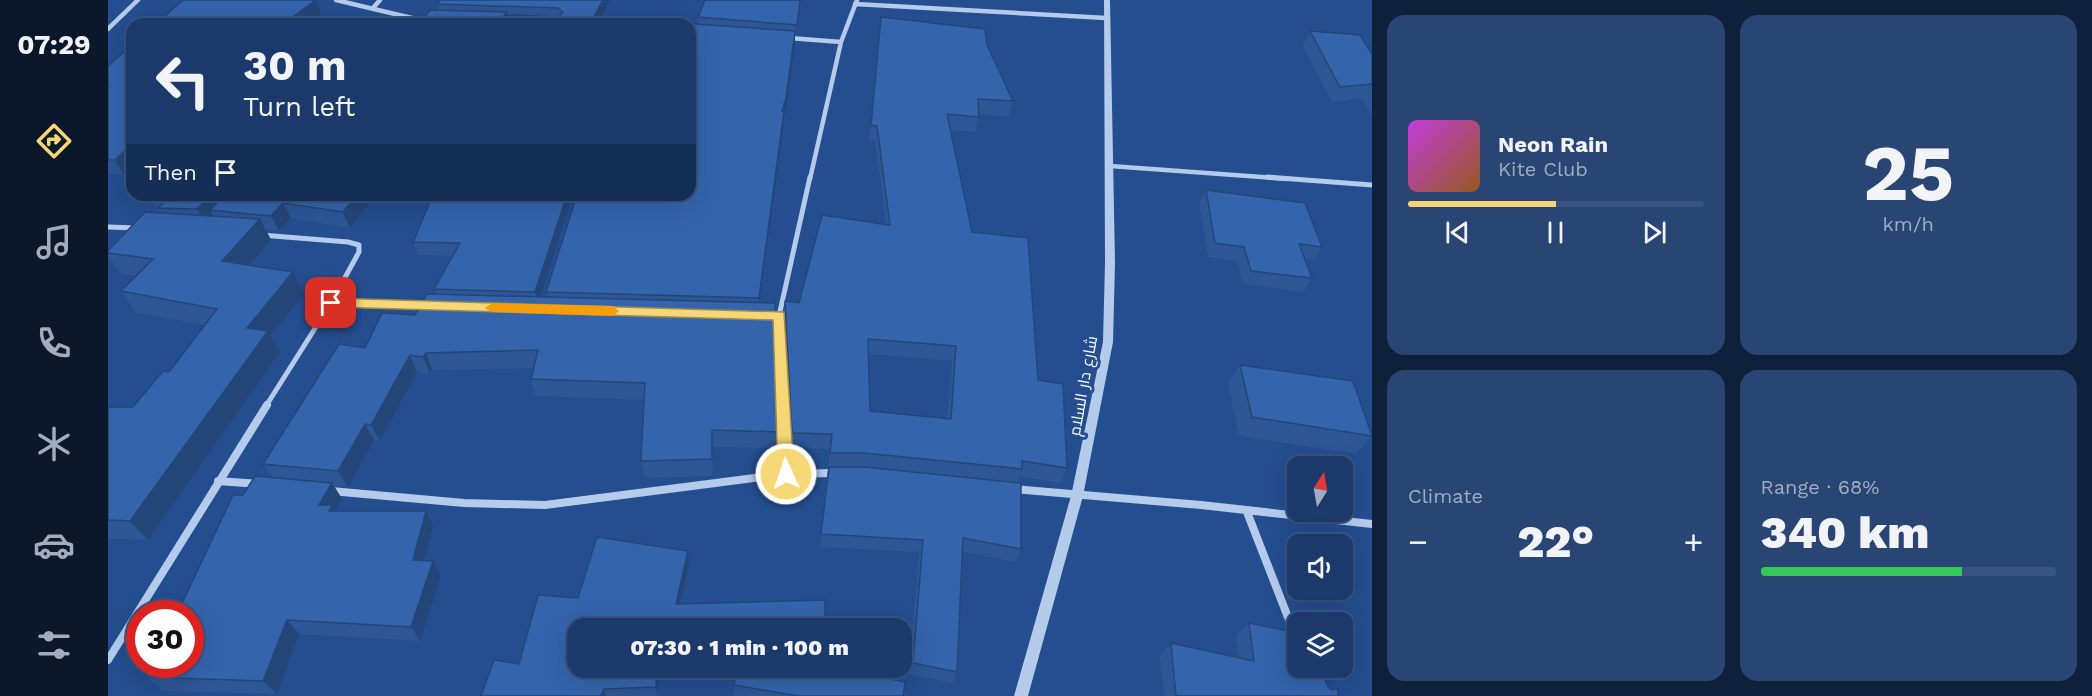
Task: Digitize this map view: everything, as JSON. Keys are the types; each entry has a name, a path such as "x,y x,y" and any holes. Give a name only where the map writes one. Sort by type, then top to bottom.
{"street":[{"path":"108,29 138,0"},
{"path":"336,0 412,18"},
{"path":"373,8 380,0"},
{"name":"شارع دار السلام","path":"1021,696 1077,496 1108,342 1110,166 1107,0"},
{"path":"786,474 779,316 841,42 856,2 1106,18"},
{"path":"783,38 841,42"},
{"path":"1110,166 1372,185"},
{"path":"108,227 141,228"},
{"path":"108,660 331,303 359,252 359,245 348,242 255,234"},
{"path":"331,303 436,306"},
{"path":"768,315 779,316"},
{"path":"323,491 474,505 545,505 786,474 841,473"},
{"path":"218,481 265,485"},
{"path":"1001,488 1201,505 1247,512 1372,524"},
{"path":"1247,512 1287,615"}],"building":[{"path":"183,0 316,0 291,18 163,18"},
{"path":"440,0 603,0 593,18 507,18 508,15 559,17 563,12 558,8 437,4"},
{"path":"705,0 800,0 797,25 698,17"},
{"path":"430,10 507,12 502,18 424,18"},
{"path":"881,17 985,29 987,45 1013,101 978,99 979,117 947,114 972,232 1028,238 1038,380 1063,384 1067,468 1022,461 1022,469 865,453 830,453 832,434 792,433 785,301 799,303 822,215 890,225 877,126 871,125","holes":["868,339 956,346 951,419 870,411"]},
{"path":"696,24 795,31 786,98 782,111 784,111 759,298 546,292 575,201 696,201"},
{"path":"1310,31 1360,35 1372,54 1372,85 1340,87"},
{"path":"126,50 126,149 115,160 108,160 108,66"},
{"path":"1206,190 1305,203 1322,247 1299,244 1312,278 1251,271 1244,247 1215,243"},
{"path":"165,201 205,201 197,209 158,208"},
{"path":"219,201 352,201 343,212 283,203 271,216 210,210"},
{"path":"430,201 565,201 535,292 434,289 460,243 413,242"},
{"path":"145,212 260,219 222,261 293,272 247,328 268,331 130,521 108,520 108,407 133,407 163,371 169,372 217,309 121,291 153,259 108,253 108,251"},
{"path":"427,294 775,303 780,432 712,430 712,459 641,461 645,383 531,379 538,350 426,353 423,357 410,355 371,425 365,424 338,471 263,464 339,344 365,348 382,313 415,315"},
{"path":"1240,365 1353,381 1372,436 1252,417"},
{"path":"829,467 864,467 1021,483 1021,549 963,538 957,672 913,663 923,540 821,534"},
{"path":"255,476 332,483 319,505 332,505 329,511 426,511 413,560 433,561 411,627 287,620 263,681 176,678 204,678 204,600 184,600 233,495 243,495"},
{"path":"597,537 688,551 676,604 825,600 825,618 567,618 567,678 656,678 656,687 604,689 601,696 481,696 494,660 519,664 538,595 578,598"},
{"path":"1249,623 1287,631 1287,678 1324,678 1328,687 1332,690 1337,688 1339,696 1176,696 1171,643 1254,661"},
{"path":"735,678 885,678 905,682 903,696 798,696 734,685"}],"slow traffic":[{"path":"492,308 613,311"}],"route":[{"path":"331,303 779,316 786,474"}]}
